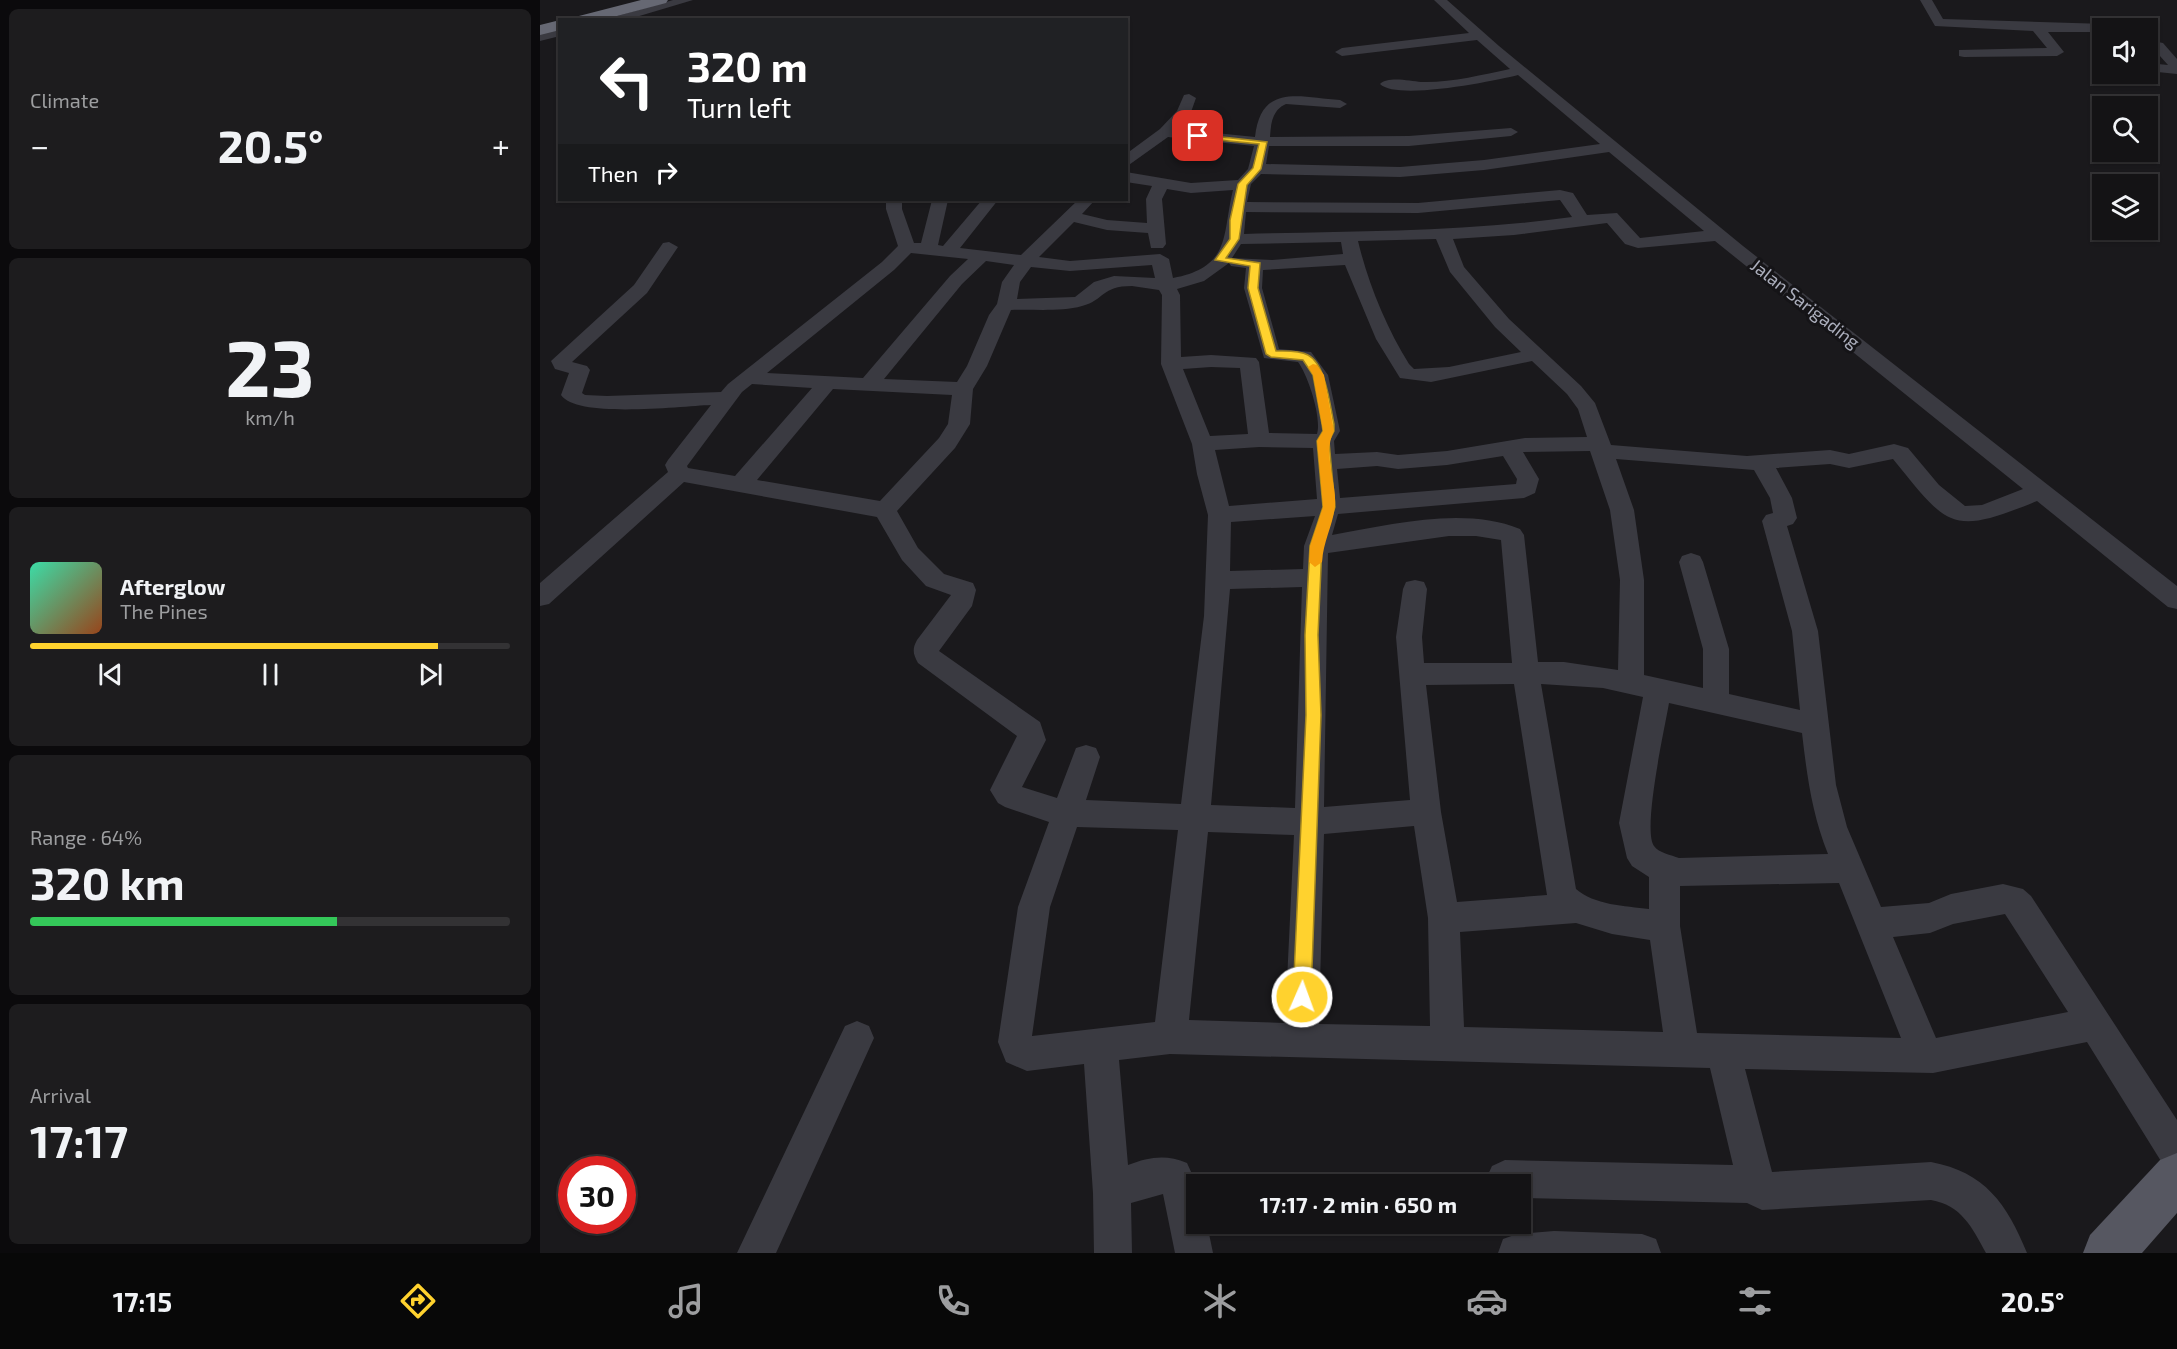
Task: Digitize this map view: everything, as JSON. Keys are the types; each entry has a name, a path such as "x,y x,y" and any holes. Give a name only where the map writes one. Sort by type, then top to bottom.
{"highway":[{"path":"589,18 660,0"},
{"path":"540,30 558,26"}],"main road":[{"path":"2120,1248 2177,1177"}],"street":[{"path":"617,18 687,0"},
{"name":"Jalan Sarigading","path":"1440,0 1478,36 1719,235 2177,600"},
{"path":"1926,0 1939,23 2092,28"},
{"path":"1964,53 2056,54 2040,28"},
{"path":"540,37 558,32"},
{"path":"1342,52 1478,36"},
{"path":"2158,46 2177,68"},
{"path":"2158,67 2177,68"},
{"path":"1387,84 1425,86 1473,81 1519,70"},
{"path":"1128,161 1165,132 1184,112 1189,98"},
{"path":"1006,306 1077,302 1088,298 1102,285 1113,283 1137,281 1166,285 1197,279 1220,260 1234,239 1243,184 1257,169 1263,142 1261,130 1268,113 1281,101 1340,104"},
{"path":"1214,137 1225,124"},
{"path":"1165,132 1263,142 1409,141 1511,132"},
{"path":"1409,141 1432,169 1466,232"},
{"path":"1257,169 1360,173 1432,169 1484,165 1612,147"},
{"path":"1295,207 1302,171"},
{"path":"1128,177 1191,188 1243,184"},
{"path":"1161,184 1154,199 1155,229 1166,285 1171,295 1172,363 1177,384 1203,444 1220,515 1219,580 1208,697 1170,1037"},
{"path":"1238,207 1418,208 1565,195 1582,220"},
{"path":"894,201 894,209 907,247"},
{"path":"939,249 940,201"},
{"path":"939,249 989,201"},
{"path":"885,510 954,433 959,424 963,389 982,356 998,315 1006,306 1011,282 1027,259 1079,208 1107,225 1155,229"},
{"path":"1234,239 1443,234 1514,230 1582,220 1614,219 1631,240 1638,243 1719,235"},
{"path":"1443,234 1456,268 1502,323 1533,355 1574,390 1588,408 1622,510 1645,685 1634,824 1638,848 1643,856 1653,864 1679,872 1849,868"},
{"path":"1349,236 1352,259 1388,342 1403,371 1409,375 1427,377 1533,355"},
{"path":"680,474 676,465 728,398 748,378 845,302 907,247 1027,259 1070,266 1160,259"},
{"path":"669,248 641,289 561,361 562,365 580,370 571,395 580,401 607,403 728,398"},
{"path":"869,384 956,280 984,254"},
{"path":"1220,260 1272,265 1352,259"},
{"path":"1255,263 1253,288 1271,354 1304,356 1318,375 1329,431 1324,451 1329,507 1316,546 1301,1041"},
{"path":"1172,363 1249,362 1259,440"},
{"path":"748,378 963,389"},
{"path":"740,485 828,382"},
{"path":"1203,444 1259,440 1398,462 1525,446 1600,448 1761,462 1830,457 1848,460 1898,452 1944,504 1956,512 1969,515 2041,491"},
{"path":"1220,515 1504,494 1527,488 1528,479 1509,449"},
{"path":"1761,462 1781,498 1785,518 1774,521 1805,631 1822,784 1832,827 1926,1056"},
{"path":"680,474 885,510"},
{"path":"540,597 680,474"},
{"path":"885,510 910,554 935,580 964,591 963,599 926,647 927,656 1008,714 1032,735 1032,740 1006,785 1006,794 1055,810 1195,820 1309,822 1426,812"},
{"path":"1316,546 1376,535 1462,528 1490,528 1512,535 1526,673 1560,888 1565,900 1575,908"},
{"path":"1691,562 1716,649 1716,701"},
{"path":"1219,580 1315,578"},
{"path":"1415,589 1410,637 1411,674 1426,812 1444,918 1447,1044"},
{"path":"1411,674 1564,673 1645,685 1817,725"},
{"path":"1086,757 1055,810 1034,907 1015,1043 1019,1052 1170,1037 1926,1056 2093,1024"},
{"path":"1665,868 1664,926 1683,1050"},
{"path":"1871,923 1930,918 1951,909 2003,899 2012,900 2020,908 2177,1153"},
{"path":"1444,918 1575,908 1628,922 1664,926"},
{"path":"756,1253 858,1038"},
{"path":"1100,1045 1112,1194 1110,1210 1113,1253"},
{"path":"1723,1051 1756,1184 1762,1191 1931,1181 1951,1183 1972,1194 2008,1253"},
{"path":"1112,1194 1121,1187 1164,1174 1174,1176 1182,1191 1194,1253"},
{"path":"1531,1180 1756,1184"},
{"path":"1517,1253 1554,1250 1642,1253"}],"slow traffic":[{"path":"1313,367 1318,375 1329,431 1323,441 1329,507 1316,546 1315,562"}],"route":[{"path":"1198,136 1263,142 1257,169 1243,184 1235,220 1234,239 1220,260 1255,263 1253,288 1271,354 1299,355 1307,358 1318,375 1329,431 1323,441 1329,507 1316,546 1312,635 1313,715 1302,997"}]}
